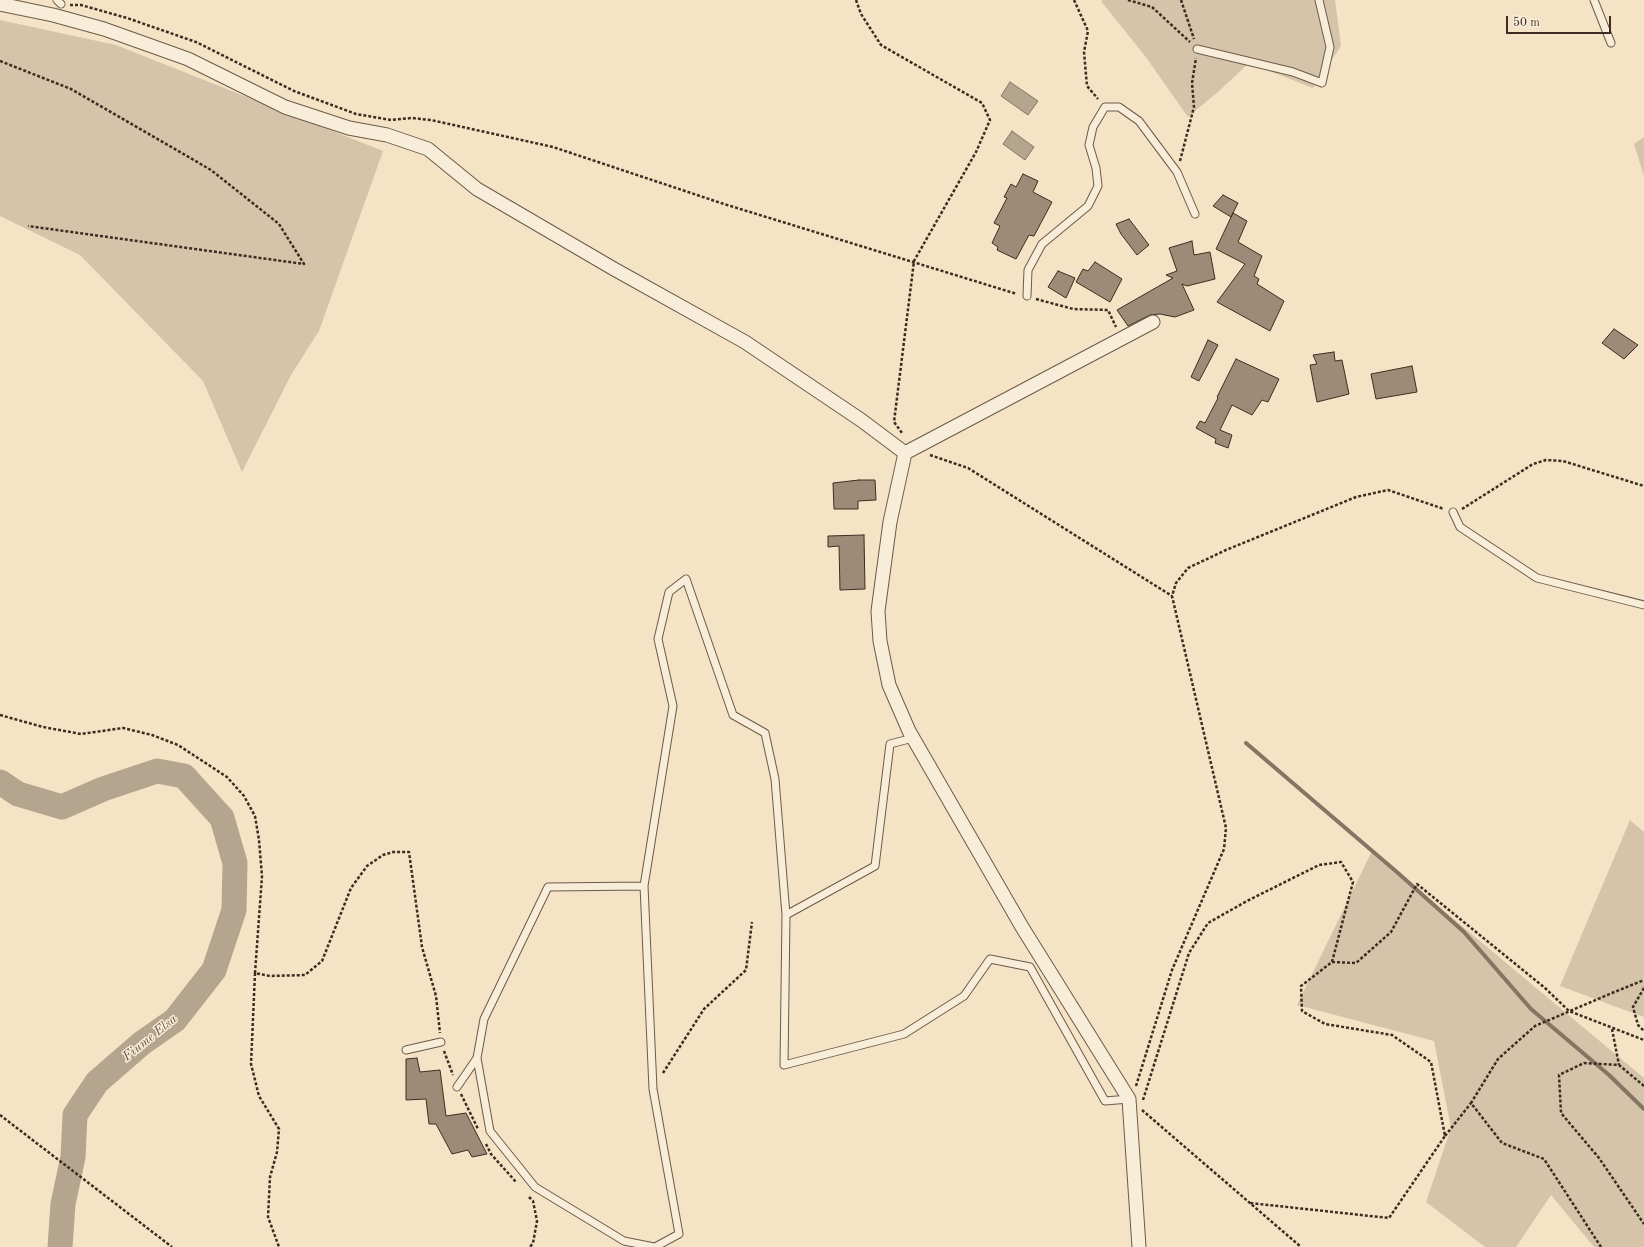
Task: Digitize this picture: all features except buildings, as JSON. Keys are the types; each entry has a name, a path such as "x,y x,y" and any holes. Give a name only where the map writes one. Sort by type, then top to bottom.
{"street":[{"path":"0,4 53,15 111,32 188,59 284,107 349,128 387,135 428,149 477,189 614,269 745,342 909,451"},
{"path":"1139,1247 1129,1099 1022,928 913,738 889,685 880,641 878,612 890,522 909,451 1154,322"}],"lane":[{"path":"1197,49 1293,72 1322,83 1330,46 1319,0"},
{"path":"1594,0 1611,42"},
{"path":"1027,296 1028,270 1042,244 1088,206 1098,186 1096,168 1089,145 1093,127 1105,107 1119,107 1139,120 1177,172 1195,214"},
{"path":"1453,512 1460,527 1537,578 1644,605"},
{"path":"644,886 548,886 484,1019 477,1058 490,1132 535,1187 624,1242 654,1247 679,1234 653,1089 644,886 673,706 658,638 669,592 686,579 733,715 765,733 775,779 786,915 784,1065 904,1034 964,996 990,959 1030,967 1105,1101 1129,1099"},
{"path":"786,915 875,866 890,744 913,738"},
{"path":"406,1050 441,1042"},
{"path":"457,1087 477,1058"}],"path":[{"path":"856,0 861,14 881,45 982,103 990,120 976,152 914,261 894,422 909,451 968,468 1172,596"},
{"path":"1074,0 1088,31 1084,52 1087,86 1105,107"},
{"path":"1128,0 1152,7 1197,49"},
{"path":"1177,172 1194,107 1192,82 1197,49 1181,0"},
{"path":"59,2 80,5 127,18 196,42 294,91 356,114 391,120 412,118 432,120 553,146 724,204 1027,296 1073,309 1108,310 1122,339"},
{"path":"0,60 71,89 211,170 279,224 304,264 28,226"},
{"path":"1301,1247 1129,1099 1135,1090 1172,970 1224,849 1226,828 1172,596 1176,583 1188,568 1226,550 1356,497 1388,490 1453,512 1467,507 1532,464 1546,460 1563,461 1644,486"},
{"path":"0,715 43,727 81,734 123,728 152,735 178,745 227,777 248,802 255,816 262,876 255,973 251,1064 259,1096 278,1129 276,1152 270,1177 268,1217 279,1247"},
{"path":"255,973 270,976 305,975 322,962 351,888 367,866 383,855 393,852 409,852 422,947 436,996 441,1042"},
{"path":"1143,1101 1189,953 1208,924 1247,901 1319,865 1341,862 1353,882 1332,962 1301,986 1302,1011 1325,1024 1392,1035 1431,1062 1445,1136"},
{"path":"1332,962 1356,963 1391,932 1417,884 1545,988 1569,1011 1644,1040"},
{"path":"653,1089 704,1009 746,970 752,922"},
{"path":"1250,1202 1389,1218 1445,1136 1471,1103 1498,1059 1535,1026 1644,980"},
{"path":"1644,988 1633,1007 1638,1025 1644,1031"},
{"path":"1612,1028 1619,1065"},
{"path":"1644,1086 1619,1065 1584,1063 1559,1076 1561,1113 1599,1158 1644,1224"},
{"path":"1471,1103 1502,1143 1544,1159 1601,1247"},
{"path":"0,1115 172,1247"}],"shaded area":[{"path":"1335,0 1341,46 1313,88 1249,63 1188,117 1145,56 1101,1"},
{"path":"0,20 116,45 383,151 319,331 291,375 242,472 203,381 80,255 0,216"},
{"path":"1010,82 1038,101 1028,115 1001,96"},
{"path":"1012,131 1034,147 1025,160 1003,144"},
{"path":"1644,137 1644,176 1634,144"},
{"path":"1630,820 1644,832 1644,1017 1560,986"},
{"path":"1372,851 1644,1078 1644,1247 1594,1247 1551,1195 1516,1247 1485,1247 1426,1202 1451,1128 1434,1041 1297,1005"}],"waterway":[{"path":"1246,743 1398,873 1464,932 1531,1009 1609,1075 1644,1109"},
{"name":"Fiume Elsa","path":"0,782 18,794 62,807 103,789 157,771 184,776 222,818 235,863 234,910 214,970 175,1020 142,1043 97,1082 75,1115 73,1157 63,1204 60,1247"}]}
